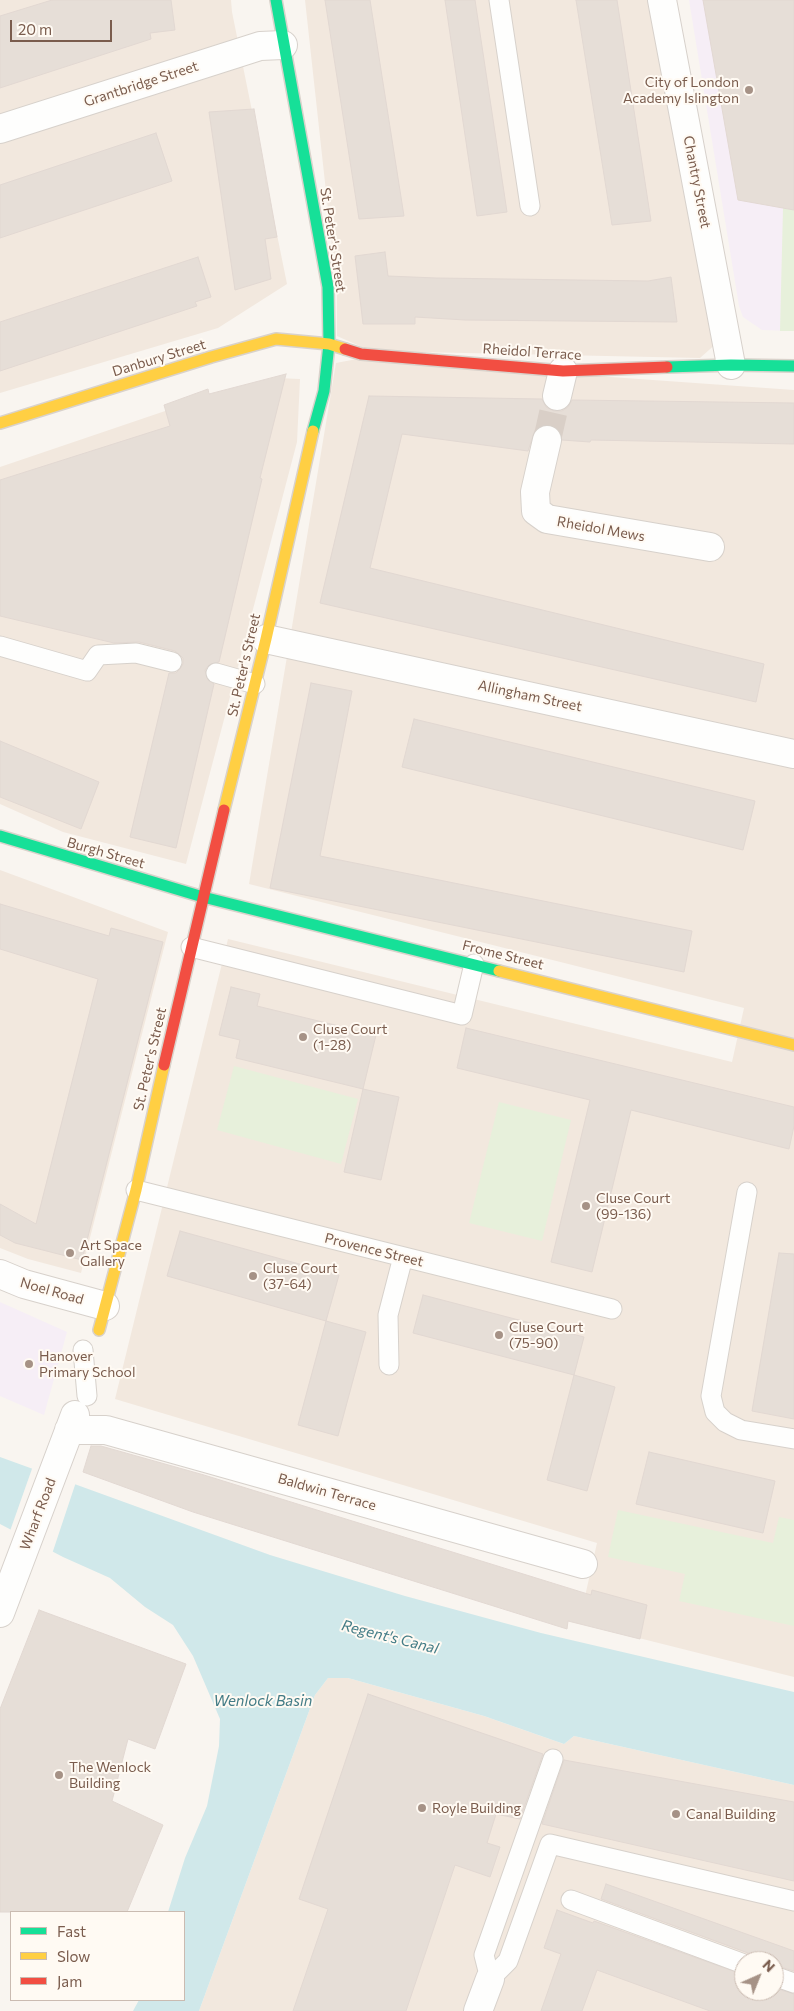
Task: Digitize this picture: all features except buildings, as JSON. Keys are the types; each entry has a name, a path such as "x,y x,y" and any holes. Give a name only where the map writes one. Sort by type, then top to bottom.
{"street":[{"name":"St. Peter's Street","path":"102,1318 136,1190 203,896 266,639 309,446 324,392 329,344 328,287 276,0"},
{"name":"Chantry Street","path":"662,0 731,365"},
{"name":"Grantbridge Street","path":"0,129 260,46 283,45"},
{"name":"Danbury Street","path":"0,423 210,357 276,339 329,344"},
{"name":"Rheidol Terrace","path":"329,344 361,354 560,383 731,365 794,366"},
{"name":"Rheidol Mews","path":"547,440 535,492 536,511 548,519 710,547"},
{"name":"Allingham Street","path":"266,639 794,754"},
{"name":"Burgh Street","path":"0,836 203,896"},
{"name":"Frome Street","path":"203,896 794,1045"},
{"name":"Noel Road","path":"0,1274 102,1318"},
{"name":"Wharf Road","path":"3,1605 77,1413"},
{"name":"Baldwin Terrace","path":"77,1413 106,1430 583,1564"},
{"path":"478,2011 490,1980"}],"lane":[{"path":"499,0 530,206"},
{"path":"0,646 87,671 98,655 136,654 172,662"},
{"path":"216,673 255,684"},
{"path":"191,947 462,1015 474,964"},
{"name":"Provence Street","path":"136,1190 612,1309"},
{"path":"747,1192 711,1396 715,1412 726,1422 741,1430 794,1439"},
{"path":"389,1365 388,1315 402,1258"},
{"path":"77,1413 83,1350"},
{"path":"490,1980 484,1954 553,1759"},
{"path":"490,1980 508,1961 550,1844 794,1901"},
{"path":"571,1900 734,1960"}],"shaded area":[{"path":"0,0 231,0 287,284 218,328 0,393"},
{"path":"305,0 655,0 718,342 700,358 371,351 337,336 337,292"},
{"name":"City of London Academy Islington","path":"689,0 794,0 794,331 762,330 743,317 739,306"},
{"path":"357,359 794,390 794,1677 579,1623 597,1543 115,1399 228,939 732,1062 744,1008 249,884 336,363"},
{"path":"277,378 300,379 297,442 186,864 63,832 0,804 0,467 230,389"},
{"path":"0,870 168,932 81,1273 28,1259 0,1248"},
{"name":"Hanover Primary School","path":"0,1302 67,1332 44,1415 0,1396"},
{"path":"328,1678 348,1678 484,1716 564,1744 574,1736 794,1785 794,2011 199,2011 315,1695"}],"green space":[{"path":"783,208 794,210 794,331 780,331"},
{"path":"234,1066 358,1099 341,1164 217,1130"},
{"path":"499,1102 571,1120 542,1241 469,1223"},
{"path":"618,1510 773,1543 779,1517 794,1520 794,1626 679,1601 685,1574 608,1557"}],"water":[{"path":"0,1457 270,1555 405,1596 541,1633 794,1692 794,1785 574,1736 564,1744 484,1716 348,1678 328,1678 315,1695 199,2011 133,2011 138,2001 185,2001 185,1911 168,1911 185,1858 207,1806 219,1746 220,1719 193,1656 173,1625 145,1607 110,1578 63,1557 0,1524"}],"pier":[{"path":"33,1466 76,1482 52,1554 10,1531"}],"tunnel":[{"path":"547,440 557,396"}],"traffic: fast":[{"path":"276,0 328,287 329,344 324,391 313,431"},
{"path":"667,367 794,366"},
{"path":"0,836 203,897 499,971"}],"traffic: slow":[{"path":"0,423 211,357 276,339 329,344 345,349"},
{"path":"224,810 266,639 313,431"},
{"path":"499,971 794,1045"},
{"path":"99,1330 136,1190 164,1065"}],"traffic: jam":[{"path":"345,349 361,354 563,371 667,367"},
{"path":"164,1065 224,810"}],"place":[{"name":"City of London Academy Islington","path":"749,90"},
{"name":"Cluse Court (1-28)","path":"303,1037"},
{"name":"Cluse Court (99-136)","path":"586,1206"},
{"name":"Art Space Gallery","path":"70,1253"},
{"name":"Cluse Court (37-64)","path":"253,1276"},
{"name":"Cluse Court (75-90)","path":"499,1335"},
{"name":"Hanover Primary School","path":"29,1364"},
{"name":"The Wenlock Building","path":"59,1775"},
{"name":"Royle Building","path":"422,1808"},
{"name":"Canal Building","path":"676,1814"}],"water label":[{"name":"Regent's Canal","path":"390,1637"},
{"name":"Wenlock Basin","path":"263,1701"}]}
